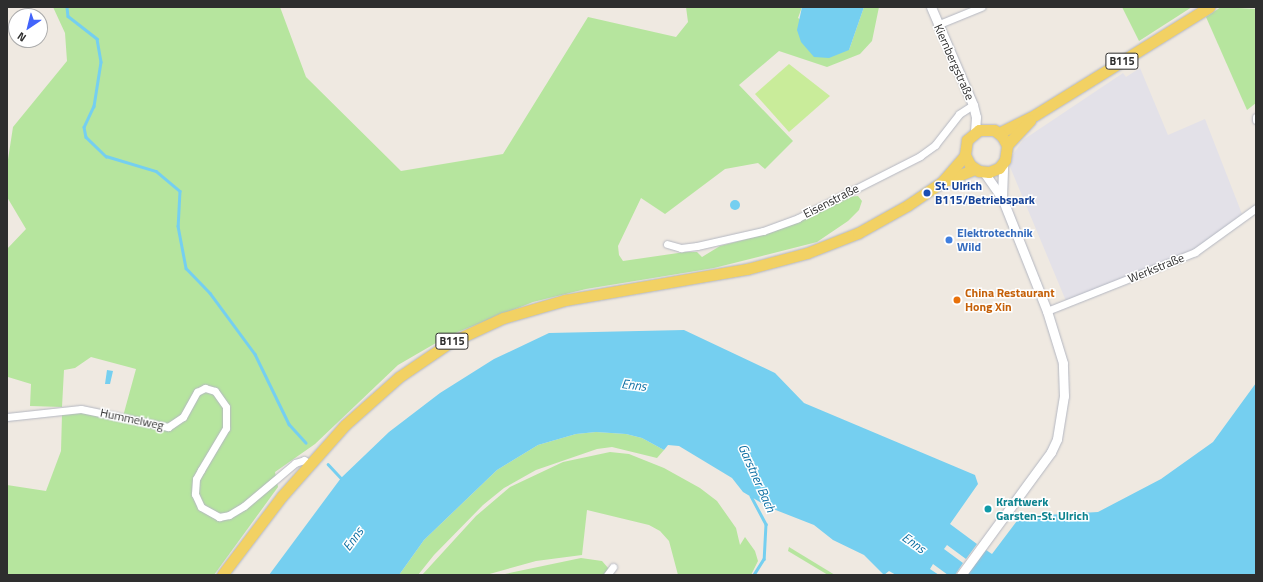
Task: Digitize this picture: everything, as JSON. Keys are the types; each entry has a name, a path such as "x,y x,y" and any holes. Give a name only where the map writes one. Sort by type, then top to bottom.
{"main road":[{"name":"B115","path":"941,183 965,156 967,140 975,132 994,131 1035,115 1209,7"},
{"name":"B115","path":"222,575 310,464 345,425 399,377 449,343 503,318 565,300 747,269 807,253 882,220 941,183 979,170 994,171 1002,165 1007,155 1007,145 1035,115"},
{"path":"994,131 1007,145"},
{"path":"965,156 979,170"}],"street":[{"name":"Kiernbergstraße","path":"931,7 937,25 973,106 976,117 975,132"},
{"path":"937,25 981,7"},
{"name":"Eisenstraße","path":"667,244 681,248 697,246 763,231 798,218 920,156 935,146 959,114 973,106"},
{"path":"976,117 994,131"},
{"path":"1002,165 1002,198"},
{"path":"961,575 1054,447 1064,396 1063,363 1047,311 1002,198 979,170"},
{"name":"Werkstraße","path":"1047,311 1194,252 1256,208"},
{"name":"Hummelweg","path":"7,417 81,409 168,427 183,417 197,392 206,388 216,390 226,407 226,428 201,470 195,494 201,507 219,517 229,515 240,509 295,463 304,460 310,464"},
{"path":"607,575 613,567"}],"shaded area":[{"path":"1140,68 1168,135 1205,119 1242,214 1199,247 1066,301 1008,162 1023,140 1123,73 1126,77"}],"green space":[{"path":"53,7 280,7 306,77 401,171 503,154 588,17 676,37 688,22 686,7 802,7 798,18 849,50 864,7 879,7 872,41 860,54 827,67 779,51 739,85 793,141 765,169 758,163 725,169 665,214 641,198 618,246 619,255 623,261 685,252 697,252 702,257 720,246 773,232 848,197 858,196 862,201 859,210 848,221 817,242 714,268 586,289 533,302 448,336 398,365 315,444 275,472 278,487 214,575 7,575 7,485 46,491 61,451 62,414 84,412 122,420 136,369 91,357 75,368 64,370 62,407 30,406 31,384 8,377 7,380 7,249 26,229 7,197 7,166 13,127 67,61 65,33"},
{"path":"1122,7 1192,7 1139,41"},
{"path":"1221,7 1256,9 1256,103 1247,110 1206,17"},
{"path":"789,64 830,96 789,132 755,94"},
{"path":"596,432 626,434 642,438 664,450 657,458 612,447 597,449 536,470 504,488 483,505 434,555 418,575 399,575 424,540 497,470 538,445 576,434"},
{"path":"610,452 629,454 664,468 700,488 717,501 736,528 740,545 745,537 755,551 758,561 751,575 678,575 669,541 660,531 649,525 587,510 582,555 536,561 486,575 422,575 476,516 510,487 563,462"},
{"path":"789,547 835,575 828,575 788,551"},
{"path":"581,558 602,561 609,569 603,575 500,575"}],"water":[{"path":"802,7 864,7 849,50 829,58 814,57 801,42 797,30"},
{"path":"735,200 740,205 735,210 730,205"},
{"name":"Enns","path":"684,330 775,373 804,403 975,475 978,484 950,524 977,544 966,559 947,545 944,549 963,563 955,575 948,575 933,564 930,569 939,575 896,575 889,571 884,575 864,555 833,540 814,525 768,507 743,492 732,478 679,446 668,445 664,450 642,438 626,434 596,432 576,434 538,445 497,470 424,540 399,575 269,575 341,478 389,432 440,393 494,359 549,333"},
{"path":"107,370 113,371 110,384 105,384"},
{"path":"1256,383 1256,575 967,575 986,550 992,554 1023,513 1028,516 1098,512 1161,479 1213,442"}],"waterway":[{"path":"67,7 68,16 97,39 101,62 94,106 84,127 86,137 106,156 156,171 180,191 178,226 186,268 210,293 255,354 289,424 306,443"},
{"path":"328,464 341,478"},
{"name":"Garstner Bach","path":"751,496 766,524 764,559 754,575"}],"place":[{"name":"St. Ulrich B115/Betriebspark","path":"927,193"},
{"name":"Elektrotechnik Wild","path":"949,240"},
{"name":"China Restaurant Hong Xin","path":"957,300"},
{"name":"Kraftwerk Garsten-St. Ulrich","path":"988,509"}]}
